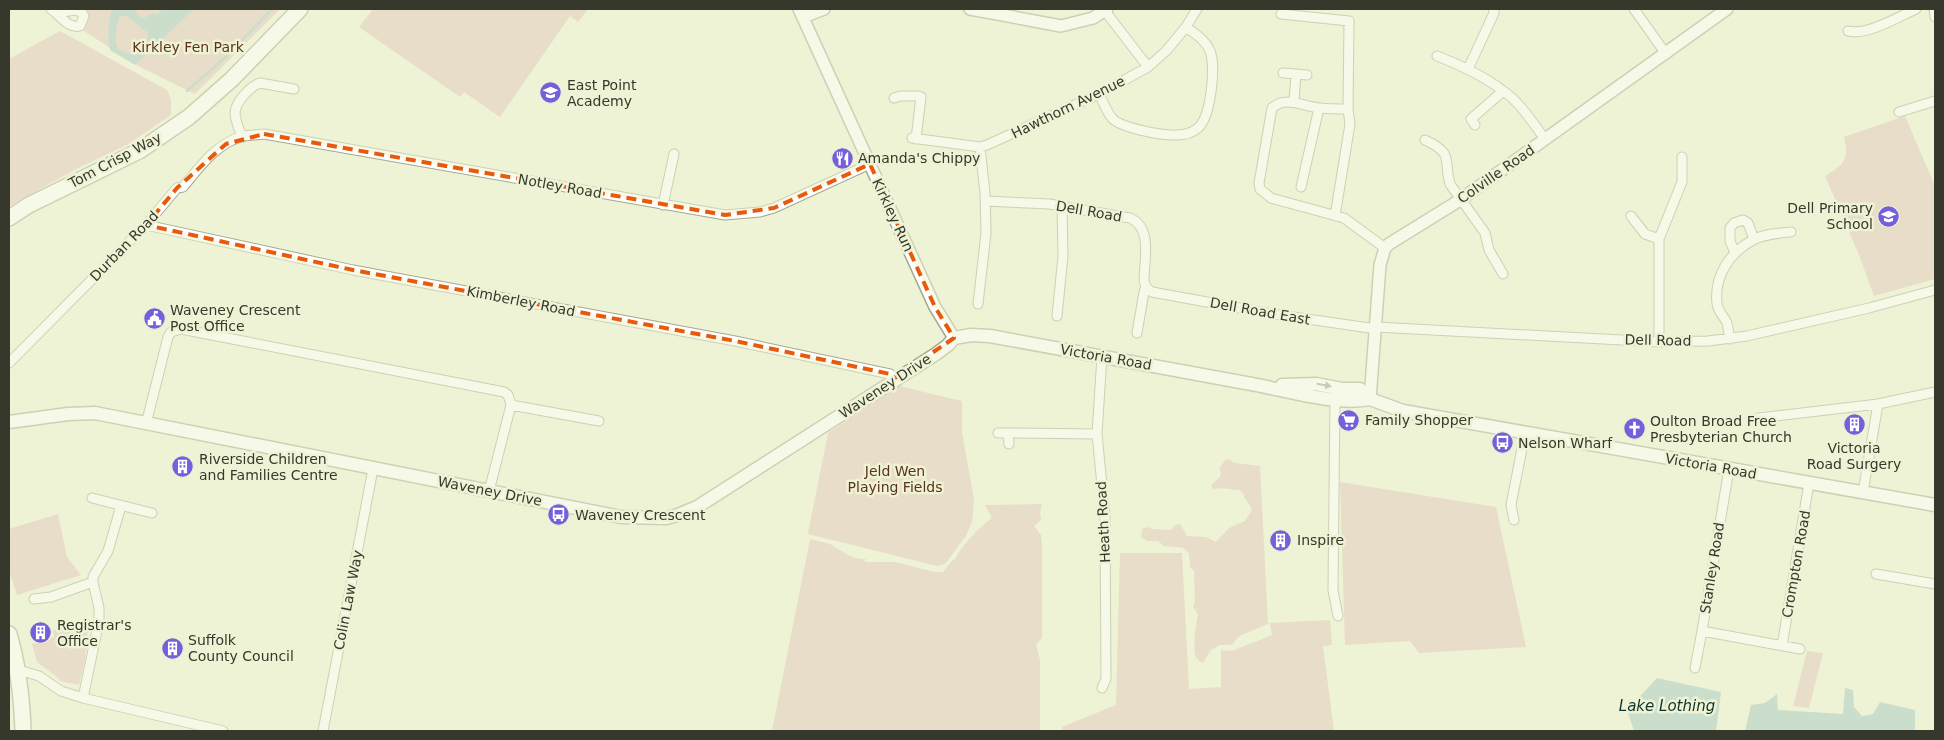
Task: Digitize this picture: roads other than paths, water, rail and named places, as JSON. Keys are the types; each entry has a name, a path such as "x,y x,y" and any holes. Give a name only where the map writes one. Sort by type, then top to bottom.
{"highway":[{"name":"Tom Crisp Way","path":"9,218 29,205 139,151 181,123 232,79 300,9"},
{"path":"9,634 14,652 22,704 23,731"}],"main road":[{"name":"Victoria Road","path":"954,338 971,335 990,336 1258,385 1307,396 1359,401 1370,399"},
{"name":"Waveney Drive","path":"9,422 86,413 106,415 621,517 666,518 678,516 705,502 895,378 936,354 954,338"},
{"name":"Victoria Road","path":"1258,385 1316,384 1342,389 1360,389 1370,399 1403,411 1935,505"}],"street":[{"path":"801,13 824,9"},
{"path":"970,9 1061,26 1093,18 1106,10 1148,67"},
{"name":"Hawthorn Avenue","path":"894,98 900,96 921,97 914,138 980,147 987,146 1099,94 1148,67 1166,51 1186,28 1197,9"},
{"path":"1468,69 1482,43 1494,9"},
{"path":"1634,9 1666,54"},
{"name":"Colville Road","path":"1385,248 1395,239 1460,200 1728,9"},
{"path":"1848,31 1854,33 1865,31 1916,9"},
{"path":"1934,9 1935,16"},
{"name":"Kirkley Run","path":"801,13 935,307 954,338"},
{"path":"1281,14 1349,21 1349,135 1335,216"},
{"path":"1099,94 1112,118 1131,128 1176,136 1189,134 1199,127 1206,118 1210,105 1212,62 1210,51 1201,38 1186,28"},
{"path":"1437,56 1468,69 1503,91 1525,113 1545,139"},
{"path":"1283,73 1307,75"},
{"path":"1294,102 1296,74"},
{"path":"242,136 234,110 255,84 260,83 294,89"},
{"path":"1471,119 1503,91"},
{"path":"1348,109 1319,108 1285,101 1272,108 1259,183 1260,189 1271,198 1350,222 1385,248 1380,265 1370,399"},
{"path":"1899,112 1935,101"},
{"path":"1301,188 1319,108"},
{"name":"Notley Road","path":"242,136 264,134 725,215 760,212 774,208 870,164"},
{"name":"Durban Road","path":"9,363 146,225 177,188 183,187 210,156 226,144 242,136"},
{"path":"1425,140 1445,154 1448,162 1450,184 1485,234 1489,250 1503,274"},
{"path":"978,304 986,233 980,147"},
{"path":"663,205 674,154"},
{"path":"1659,342 1659,239 1682,182 1682,157"},
{"name":"Dell Road","path":"985,200 1062,206 1130,218 1139,223 1145,238 1144,281 1146,288 1137,333"},
{"path":"1057,316 1063,256 1062,206"},
{"path":"1631,216 1645,234 1659,239"},
{"path":"1735,253 1730,241 1730,228 1734,223 1743,220 1748,224 1754,239"},
{"name":"Kimberley Road","path":"146,225 353,270 735,341 890,374 895,378"},
{"path":"1730,339 1727,323 1720,314 1716,304 1722,269 1735,253 1754,239 1791,232"},
{"name":"Dell Road East","path":"1146,288 1152,292 1267,313 1376,328"},
{"name":"Dell Road","path":"1376,328 1659,342 1708,341 1730,339 1869,308 1935,290"},
{"path":"146,424 168,337 171,332 181,329 504,392 508,395 511,405 489,491"},
{"name":"Heath Road","path":"1102,356 1097,434 1105,516 1106,679 1102,688"},
{"path":"1759,418 1878,404 1935,392"},
{"path":"1334,398 1334,590 1338,616"},
{"path":"1863,492 1878,404"},
{"path":"511,405 599,421"},
{"path":"998,433 1097,434"},
{"path":"1008,433 1008,444"},
{"path":"1514,520 1511,506 1524,433"},
{"name":"Colin Law Way","path":"323,731 373,468"},
{"name":"Stanley Road","path":"1695,668 1729,469"},
{"name":"Crompton Road","path":"1782,646 1810,483"},
{"path":"92,498 152,513"},
{"path":"83,698 99,621 99,608 93,582 96,572 108,551 121,506"},
{"path":"1876,574 1935,584"},
{"path":"34,599 51,597 93,582"},
{"path":"1702,631 1800,649"},
{"path":"20,670 39,676 61,691 83,698 223,731"}],"water":[{"path":"112,9 138,9 136,11 137,15 144,18 152,13 157,14 163,9 194,9 135,65 110,50 108,34","holes":["120,16 127,16 148,33 148,39 133,55 119,49 116,41"]},
{"name":"Lake Lothing","path":"1657,678 1721,692 1716,731 1634,731 1627,710"},
{"name":"Lake Lothing","path":"1845,688 1853,690 1854,707 1862,716 1873,714 1880,702 1915,710 1915,731 1745,731 1751,705 1765,703 1777,694 1778,710 1843,714"}],"waterway":[{"path":"187,91 228,55 272,9"}],"place":[{"name":"East Point Academy","path":"551,93"},
{"name":"Amanda's Chippy","path":"842,158"},
{"name":"Dell Primary School","path":"1889,216"},
{"name":"Waveney Crescent Post Office","path":"154,318"},
{"name":"Family Shopper","path":"1349,420"},
{"name":"Victoria Road Surgery","path":"1854,425"},
{"name":"Oulton Broad Free Presbyterian Church","path":"1634,429"},
{"name":"Nelson Wharf","path":"1502,443"},
{"name":"Riverside Children and Families Centre","path":"183,467"},
{"name":"Waveney Crescent","path":"559,515"},
{"name":"Inspire","path":"1281,540"},
{"name":"Registrar's Office","path":"41,633"},
{"name":"Suffolk County Council","path":"172,648"}],"park label":[{"name":"Kirkley Fen Park","path":"188,47"},
{"name":"Jeld Wen Playing Fields","path":"895,480"}]}
